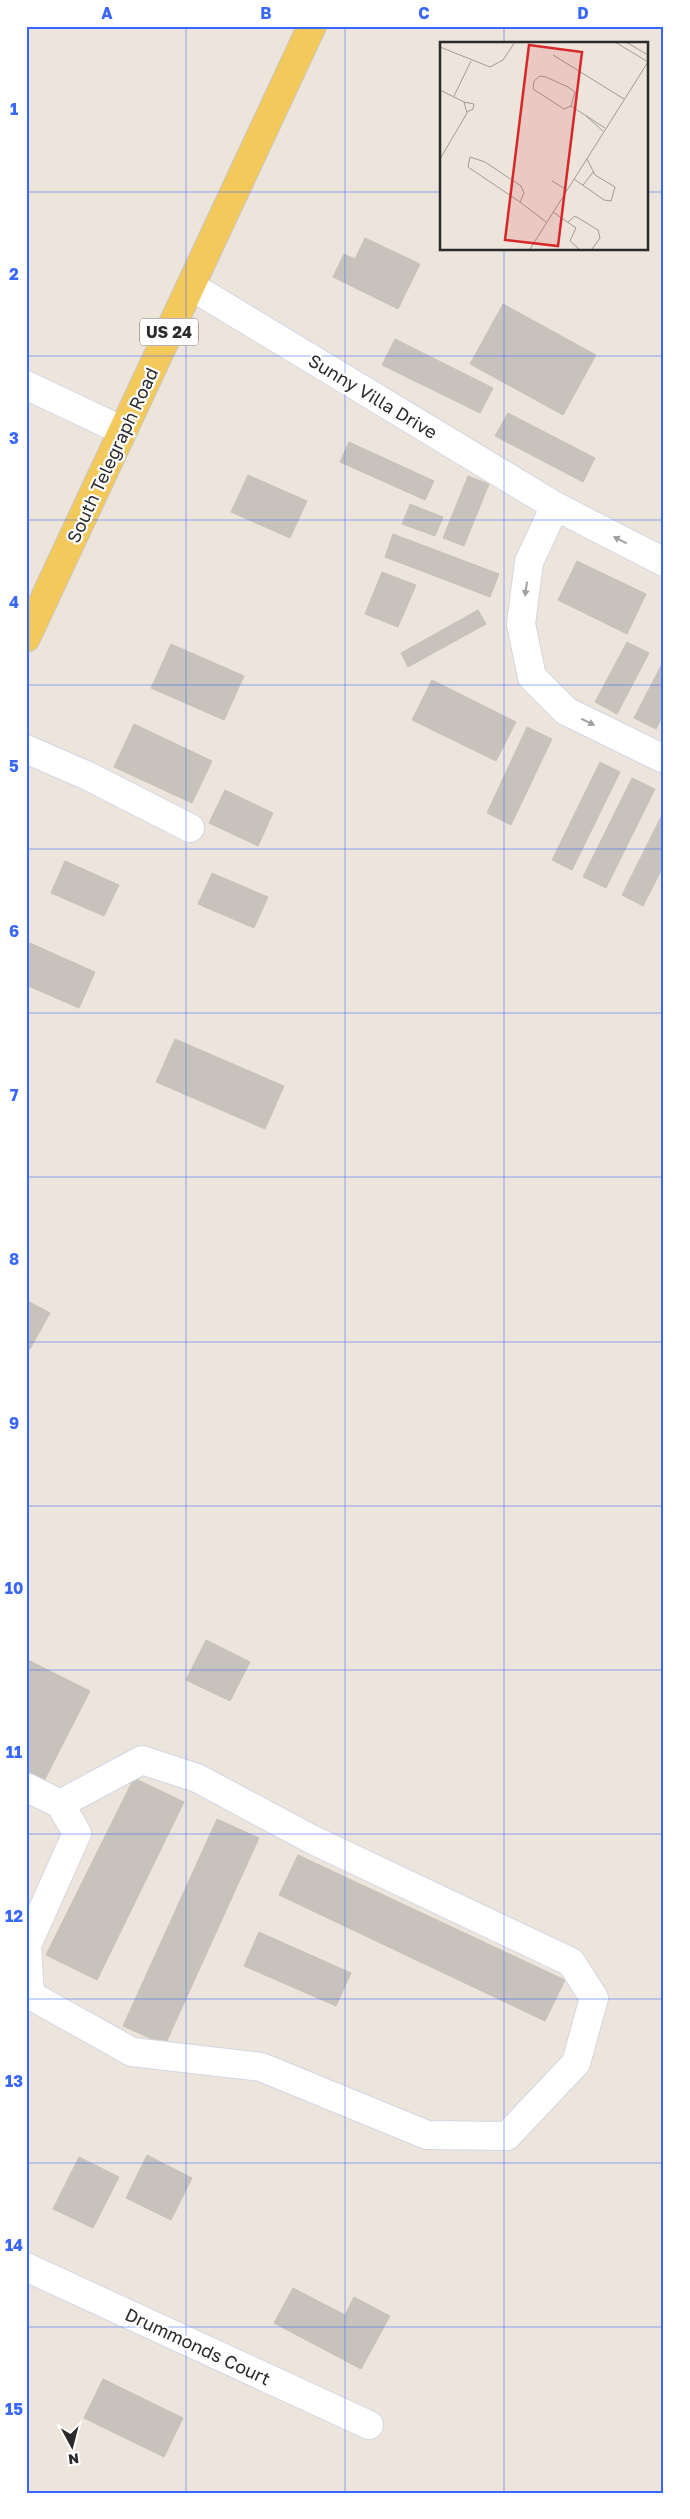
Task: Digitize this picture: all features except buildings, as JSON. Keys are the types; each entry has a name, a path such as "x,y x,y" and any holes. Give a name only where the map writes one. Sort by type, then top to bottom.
{"main road":[{"name":"South Telegraph Road","path":"26,638 312,26"}],"street":[{"name":"Sunny Villa Drive","path":"191,286 555,506 664,562"},
{"path":"26,386 123,431"},
{"path":"555,506 530,562 521,624 532,677 566,711 664,759"},
{"path":"26,749 88,776 190,828"},
{"path":"26,1787 60,1804 77,1834 27,1945 30,1996 132,2052 261,2067 427,2135 507,2136 576,2063 594,1998 571,1962 312,1839 197,1778 142,1760 60,1804"},
{"name":"Drummonds Court","path":"26,2267 369,2425"}]}
